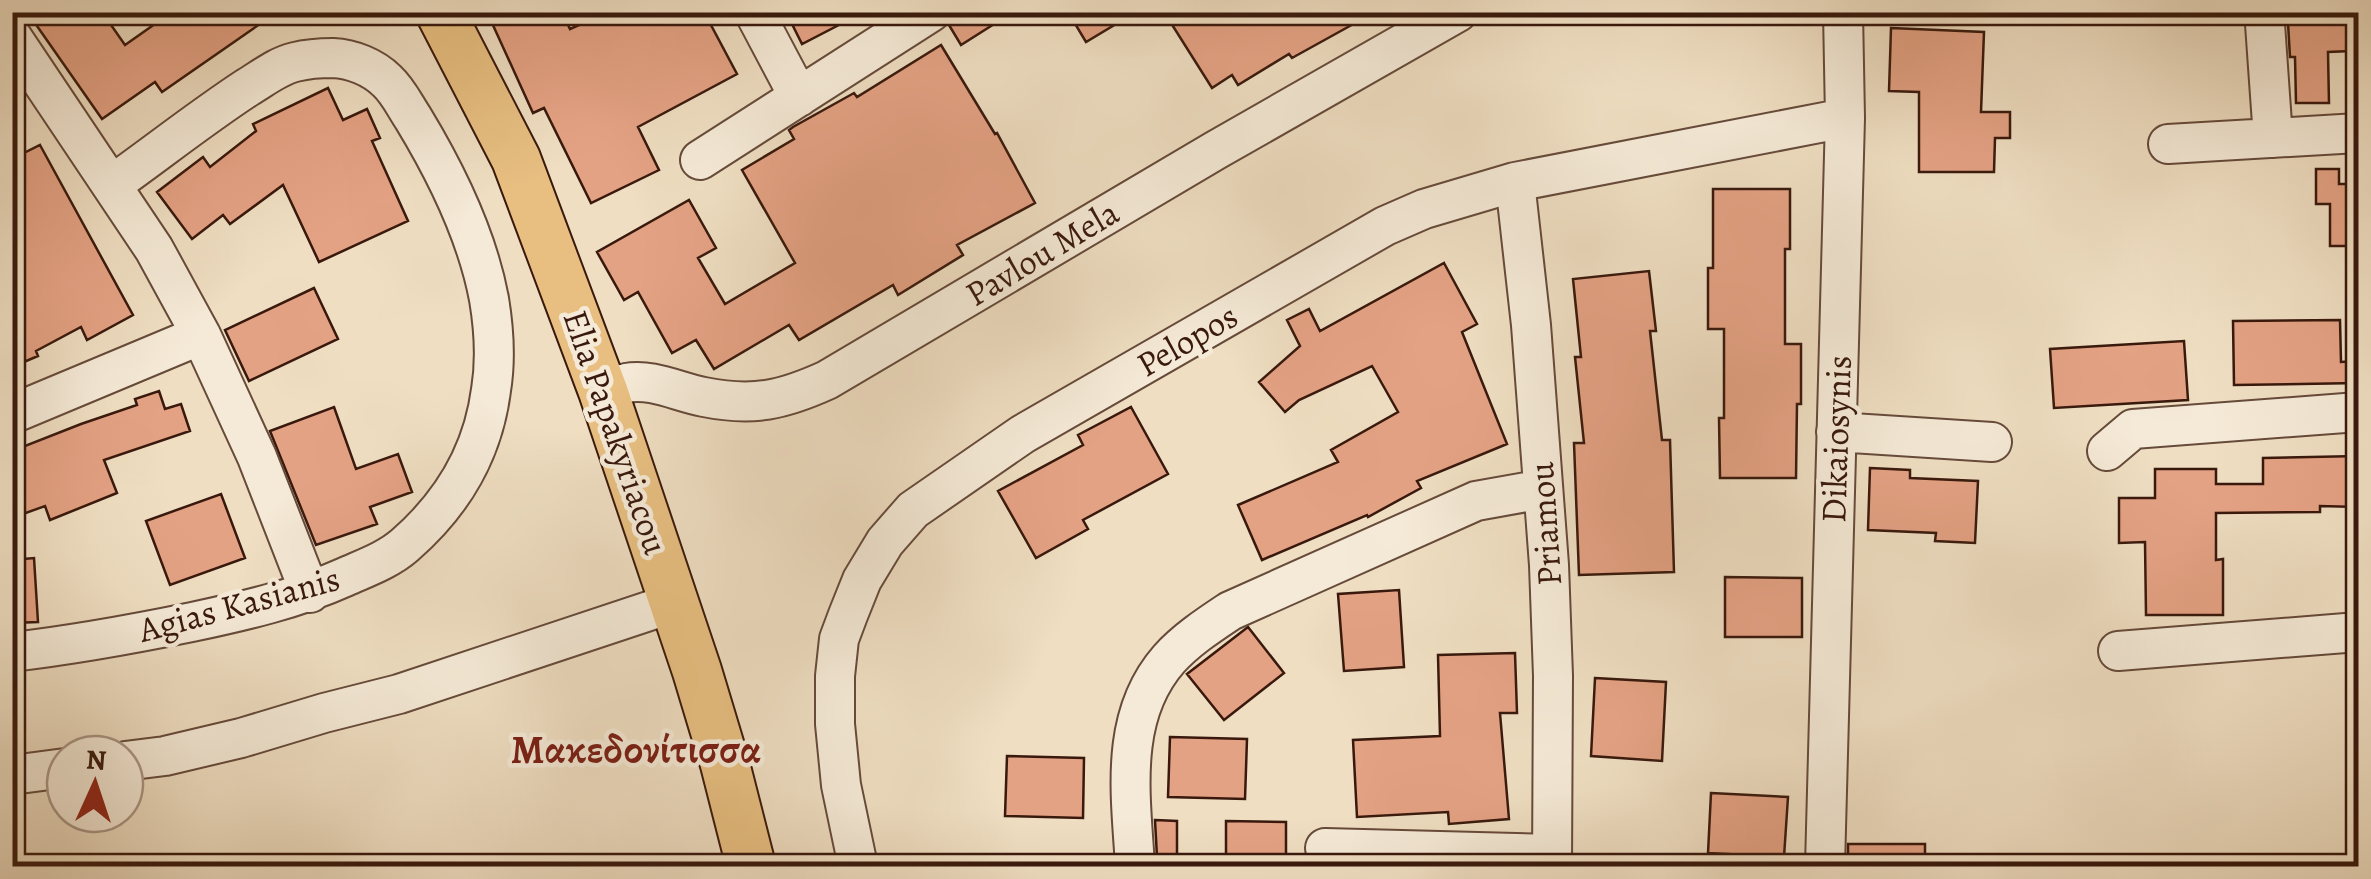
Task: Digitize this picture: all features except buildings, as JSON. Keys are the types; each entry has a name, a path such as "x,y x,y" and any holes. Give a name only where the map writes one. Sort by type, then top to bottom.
{"main road":[{"name":"Elia Papakyriacou","path":"440,12 516,158 603,391 676,602 751,866"}],"street":[{"path":"754,12 799,97"},
{"path":"700,160 931,12"},
{"name":"Pavlou Mela","path":"603,391 626,382 651,382 706,398 748,402 780,399 828,380 1458,12"},
{"name":"Dikaiosynis","path":"1825,866 1845,118 1843,12"},
{"path":"2266,24 2273,138"},
{"path":"12,37 113,184 201,335 257,457 310,593"},
{"name":"Agias Kasianis","path":"12,652 130,635 232,614 310,593 376,564 401,548 447,501 467,471 479,442 492,388 493,327 474,244 454,192 425,138 386,78 370,68 338,58 292,62 234,96 113,184"},
{"name":"Pelopos","path":"858,866 841,785 835,724 840,639 862,580 913,510 1024,434 1385,226 1515,182 1845,118"},
{"path":"2168,144 2358,133"},
{"name":"Priamou","path":"1515,182 1531,325 1549,565 1553,660 1552,861"},
{"path":"12,414 201,335"},
{"path":"2107,450 2133,429 2358,412"},
{"path":"1836,432 1992,442"},
{"path":"1136,866 1130,749 1136,717 1168,660 1201,630 1230,611 1476,501 1543,489"},
{"path":"145,758 241,738 399,694 676,602"},
{"path":"2118,651 2358,632"},
{"path":"12,775 45,771"},
{"path":"1325,848 1552,861"}],"district":[{"name":"Μακεδονίτισσα","path":"636,749"}]}
